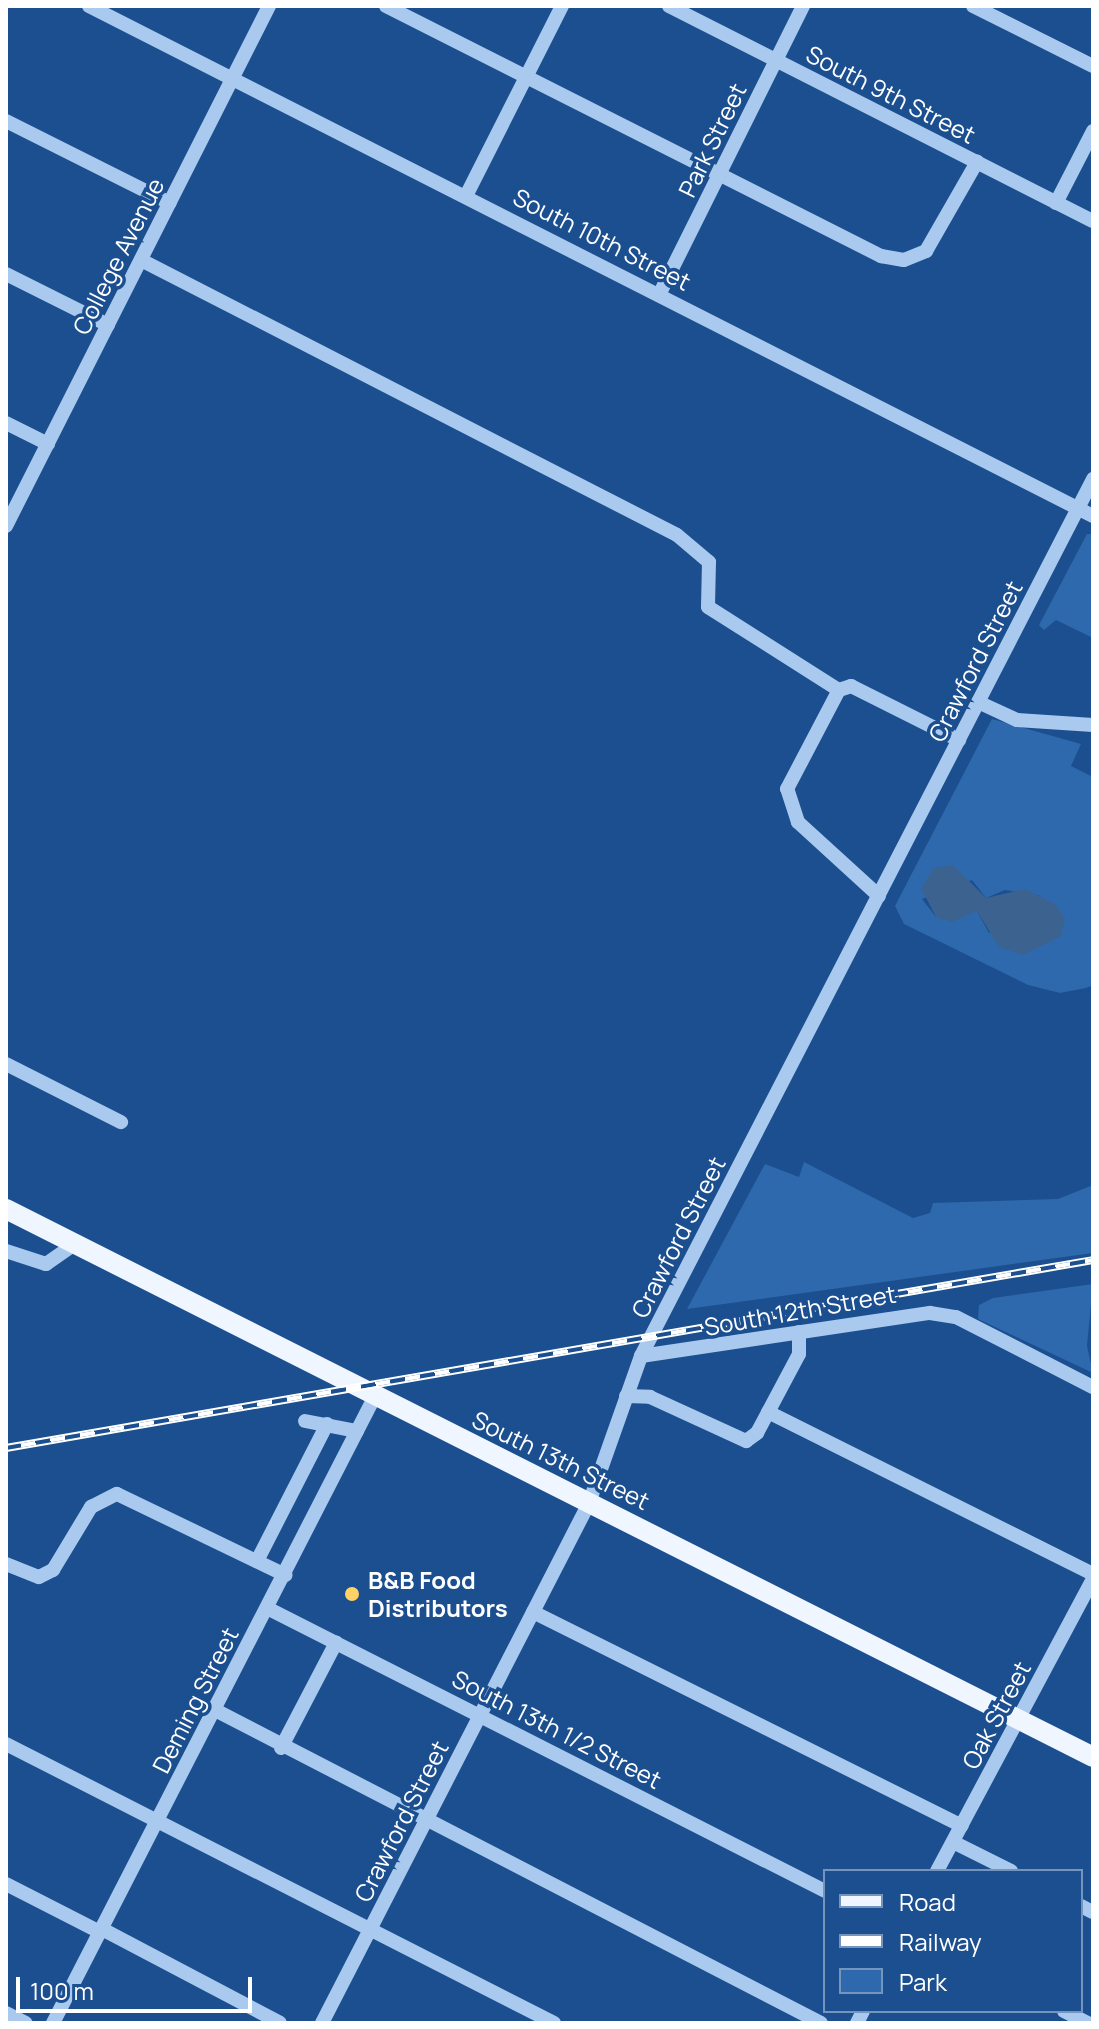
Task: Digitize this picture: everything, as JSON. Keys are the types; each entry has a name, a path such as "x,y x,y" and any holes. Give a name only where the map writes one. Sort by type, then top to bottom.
{"main road":[{"name":"South 13th Street","path":"6,1209 1093,1757"}],"street":[{"name":"South 10th Street","path":"89,6 467,194 1093,516"},
{"name":"College Avenue","path":"6,526 269,6"},
{"path":"386,6 718,177 904,260 941,235 977,162"},
{"path":"467,194 562,6"},
{"name":"South 9th Street","path":"669,6 1093,221"},
{"name":"Park Street","path":"660,293 803,6"},
{"path":"973,6 1093,66"},
{"path":"6,121 170,203"},
{"path":"1056,203 1093,131"},
{"path":"141,260 677,535 709,562 708,607 839,690 864,687 959,740"},
{"path":"6,274 108,325"},
{"path":"6,423 48,444"},
{"name":"Crawford Street","path":"322,2023 589,1503 641,1356 1093,479"},
{"path":"839,690 787,789 786,805 879,896"},
{"path":"978,702 1017,720 1093,725"},
{"path":"6,1064 121,1122"},
{"path":"6,1251 46,1264 75,1244"},
{"name":"South 12th Street","path":"641,1356 898,1314 956,1317 1093,1387"},
{"path":"626,1396 650,1397 746,1441 768,1412 799,1354 799,1332"},
{"name":"Deming Street","path":"53,2023 375,1396"},
{"path":"768,1412 1093,1576"},
{"path":"305,1421 357,1431"},
{"path":"257,1561 327,1424"},
{"path":"6,1564 39,1577 53,1570 91,1507 117,1494 285,1575"},
{"name":"Oak Street","path":"938,1869 1093,1576"},
{"name":"South 13th 1/2 Street","path":"267,1608 823,1890"},
{"path":"533,1612 962,1826"},
{"path":"281,1748 336,1643"},
{"path":"215,1710 281,1748 821,2023"},
{"path":"6,1744 554,2023"},
{"path":"953,1842 1007,1869"},
{"path":"6,1884 280,2023"},
{"path":"6,2013 26,2023"},
{"path":"1068,2013 1088,2023"}],"green space":[{"path":"1087,534 1093,534 1093,638 1056,620 1044,630 1039,625"},
{"path":"992,719 1081,744 1071,766 1093,777 1093,985 1060,993 1028,985 904,924 895,906","holes":["972,880 986,898 1005,890 1041,896 989,933 977,911 936,917 922,899"]},
{"path":"804,1162 913,1218 930,1213 933,1203 1058,1199 1093,1185 1093,1253 687,1309 765,1164 799,1177"},
{"path":"1093,1284 1087,1346 1093,1373 978,1319 979,1305 993,1298"}],"shaded area":[{"path":"953,865 986,898 1025,889 1055,904 1065,918 1061,936 1023,955 999,947 977,911 952,922 936,917 921,888 934,868"}],"railway":[{"path":"6,1448 1093,1260"}],"place":[{"name":"B&B Food Distributors","path":"352,1594"}]}
